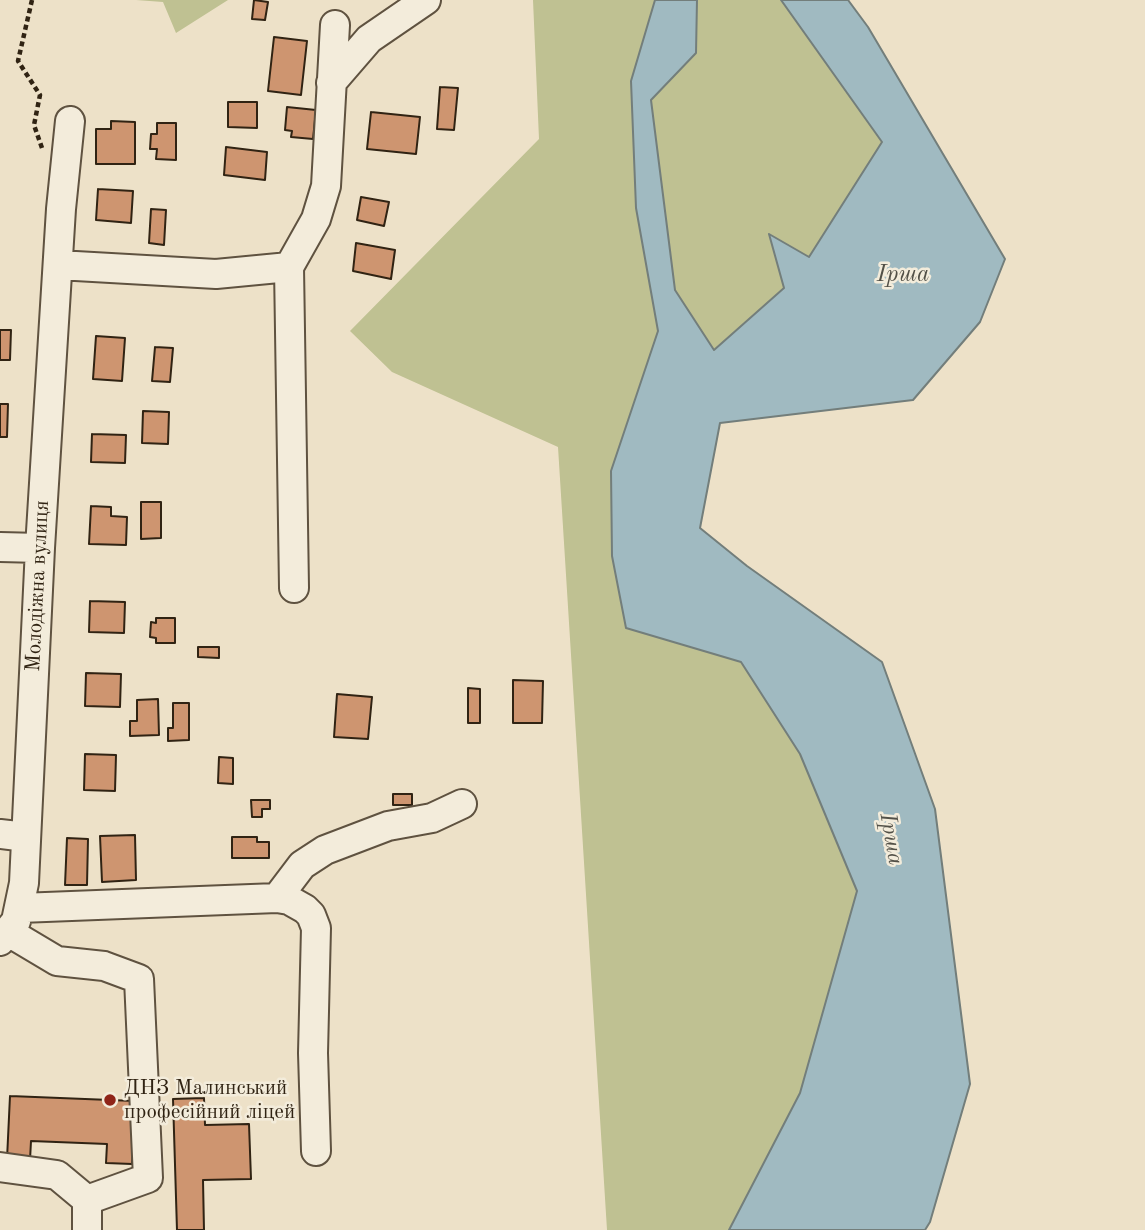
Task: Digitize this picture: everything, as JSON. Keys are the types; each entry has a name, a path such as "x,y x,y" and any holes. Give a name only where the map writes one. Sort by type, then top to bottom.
{"street":[{"path":"331,83 369,39 426,0"},
{"path":"294,588 289,267 316,219 324,194 335,25"},
{"name":"Молодіжна вулиця","path":"10,927 13,836 40,548 70,121"},
{"path":"58,265 216,274 289,267"},
{"path":"0,547 40,548"},
{"path":"277,898 302,865 325,850 388,826 432,818 462,804"},
{"path":"10,927 277,898 304,909 311,915 316,928 313,1053 316,1151"},
{"path":"10,927 57,961 104,966 139,979 148,1178 87,1200"},
{"path":"0,1167 57,1175 87,1200"},
{"path":"87,1200 87,1230"}],"path":[{"path":"32,0 18,61 40,95 34,125 46,161"}],"green space":[{"path":"136,0 228,0 176,33 163,2"},
{"path":"533,0 655,0 631,81 636,208 658,331 611,471 626,628 741,662 800,754 857,891 800,1093 729,1230 607,1230 558,447 392,372 350,331 539,139"},
{"path":"697,0 781,0 882,142 809,257 769,235 784,288 714,350 675,290 651,100 696,53"}],"water":[{"name":"Ірша","path":"655,0 697,0 696,53 651,100 675,290 714,350 784,288 769,234 809,257 882,142 781,0 848,0 868,27 1005,259 980,322 913,400 720,423 700,528 747,566 882,662 935,809 970,1084 930,1222 925,1230 729,1230 800,1093 857,891 800,754 741,662 626,628 612,556 611,471 658,331 636,208 631,81"}],"building":[{"path":"254,0 268,2 265,20 252,19"},
{"path":"274,37 307,41 301,95 268,91"},
{"path":"440,87 458,88 454,130 437,129"},
{"path":"228,102 257,102 257,128 228,127"},
{"path":"287,107 316,110 313,139 291,137 292,131 285,130"},
{"path":"371,112 420,117 416,154 367,149"},
{"path":"111,121 135,122 135,164 96,164 96,129 111,129"},
{"path":"157,123 176,123 176,160 156,159 157,149 150,149 151,134 157,134"},
{"path":"226,147 267,152 265,180 224,175"},
{"path":"98,189 133,191 131,223 96,220"},
{"path":"361,197 389,202 384,226 357,220"},
{"path":"151,209 166,210 164,245 149,243"},
{"path":"356,243 395,250 391,279 353,271"},
{"path":"0,330 11,330 10,360 0,360"},
{"path":"96,336 125,338 122,381 93,379"},
{"path":"155,347 173,348 170,382 152,381"},
{"path":"0,404 8,404 7,437 0,437"},
{"path":"143,411 169,412 168,444 142,443"},
{"path":"92,434 126,435 125,463 91,462"},
{"path":"141,502 161,502 161,538 141,539"},
{"path":"91,506 111,507 111,516 127,517 126,545 89,544"},
{"path":"90,601 125,602 124,633 89,632"},
{"path":"156,618 175,618 175,643 156,643 156,638 150,637 151,622 156,623"},
{"path":"198,647 219,647 219,658 198,657"},
{"path":"86,673 121,674 120,707 85,706"},
{"path":"513,680 543,681 542,723 513,723"},
{"path":"468,688 480,689 480,723 468,723"},
{"path":"337,694 372,697 368,739 334,737"},
{"path":"158,699 159,735 130,736 130,721 137,721 137,700"},
{"path":"173,703 189,703 189,740 168,741 168,728 173,728"},
{"path":"85,754 116,755 115,791 84,790"},
{"path":"219,757 233,758 233,784 218,783"},
{"path":"393,794 412,794 412,805 393,805"},
{"path":"251,800 270,800 270,809 262,809 262,817 252,817"},
{"path":"135,835 136,880 102,882 100,836"},
{"path":"232,837 257,837 257,842 269,842 269,858 232,858"},
{"path":"67,838 88,839 87,885 65,885"},
{"path":"10,1096 135,1101 132,1164 106,1163 107,1144 31,1141 30,1160 7,1159"},
{"path":"204,1098 205,1125 249,1124 251,1179 203,1180 204,1230 177,1230 173,1099"}],"place":[{"name":"ДНЗ Малинський професійний ліцей","path":"110,1100"}]}
